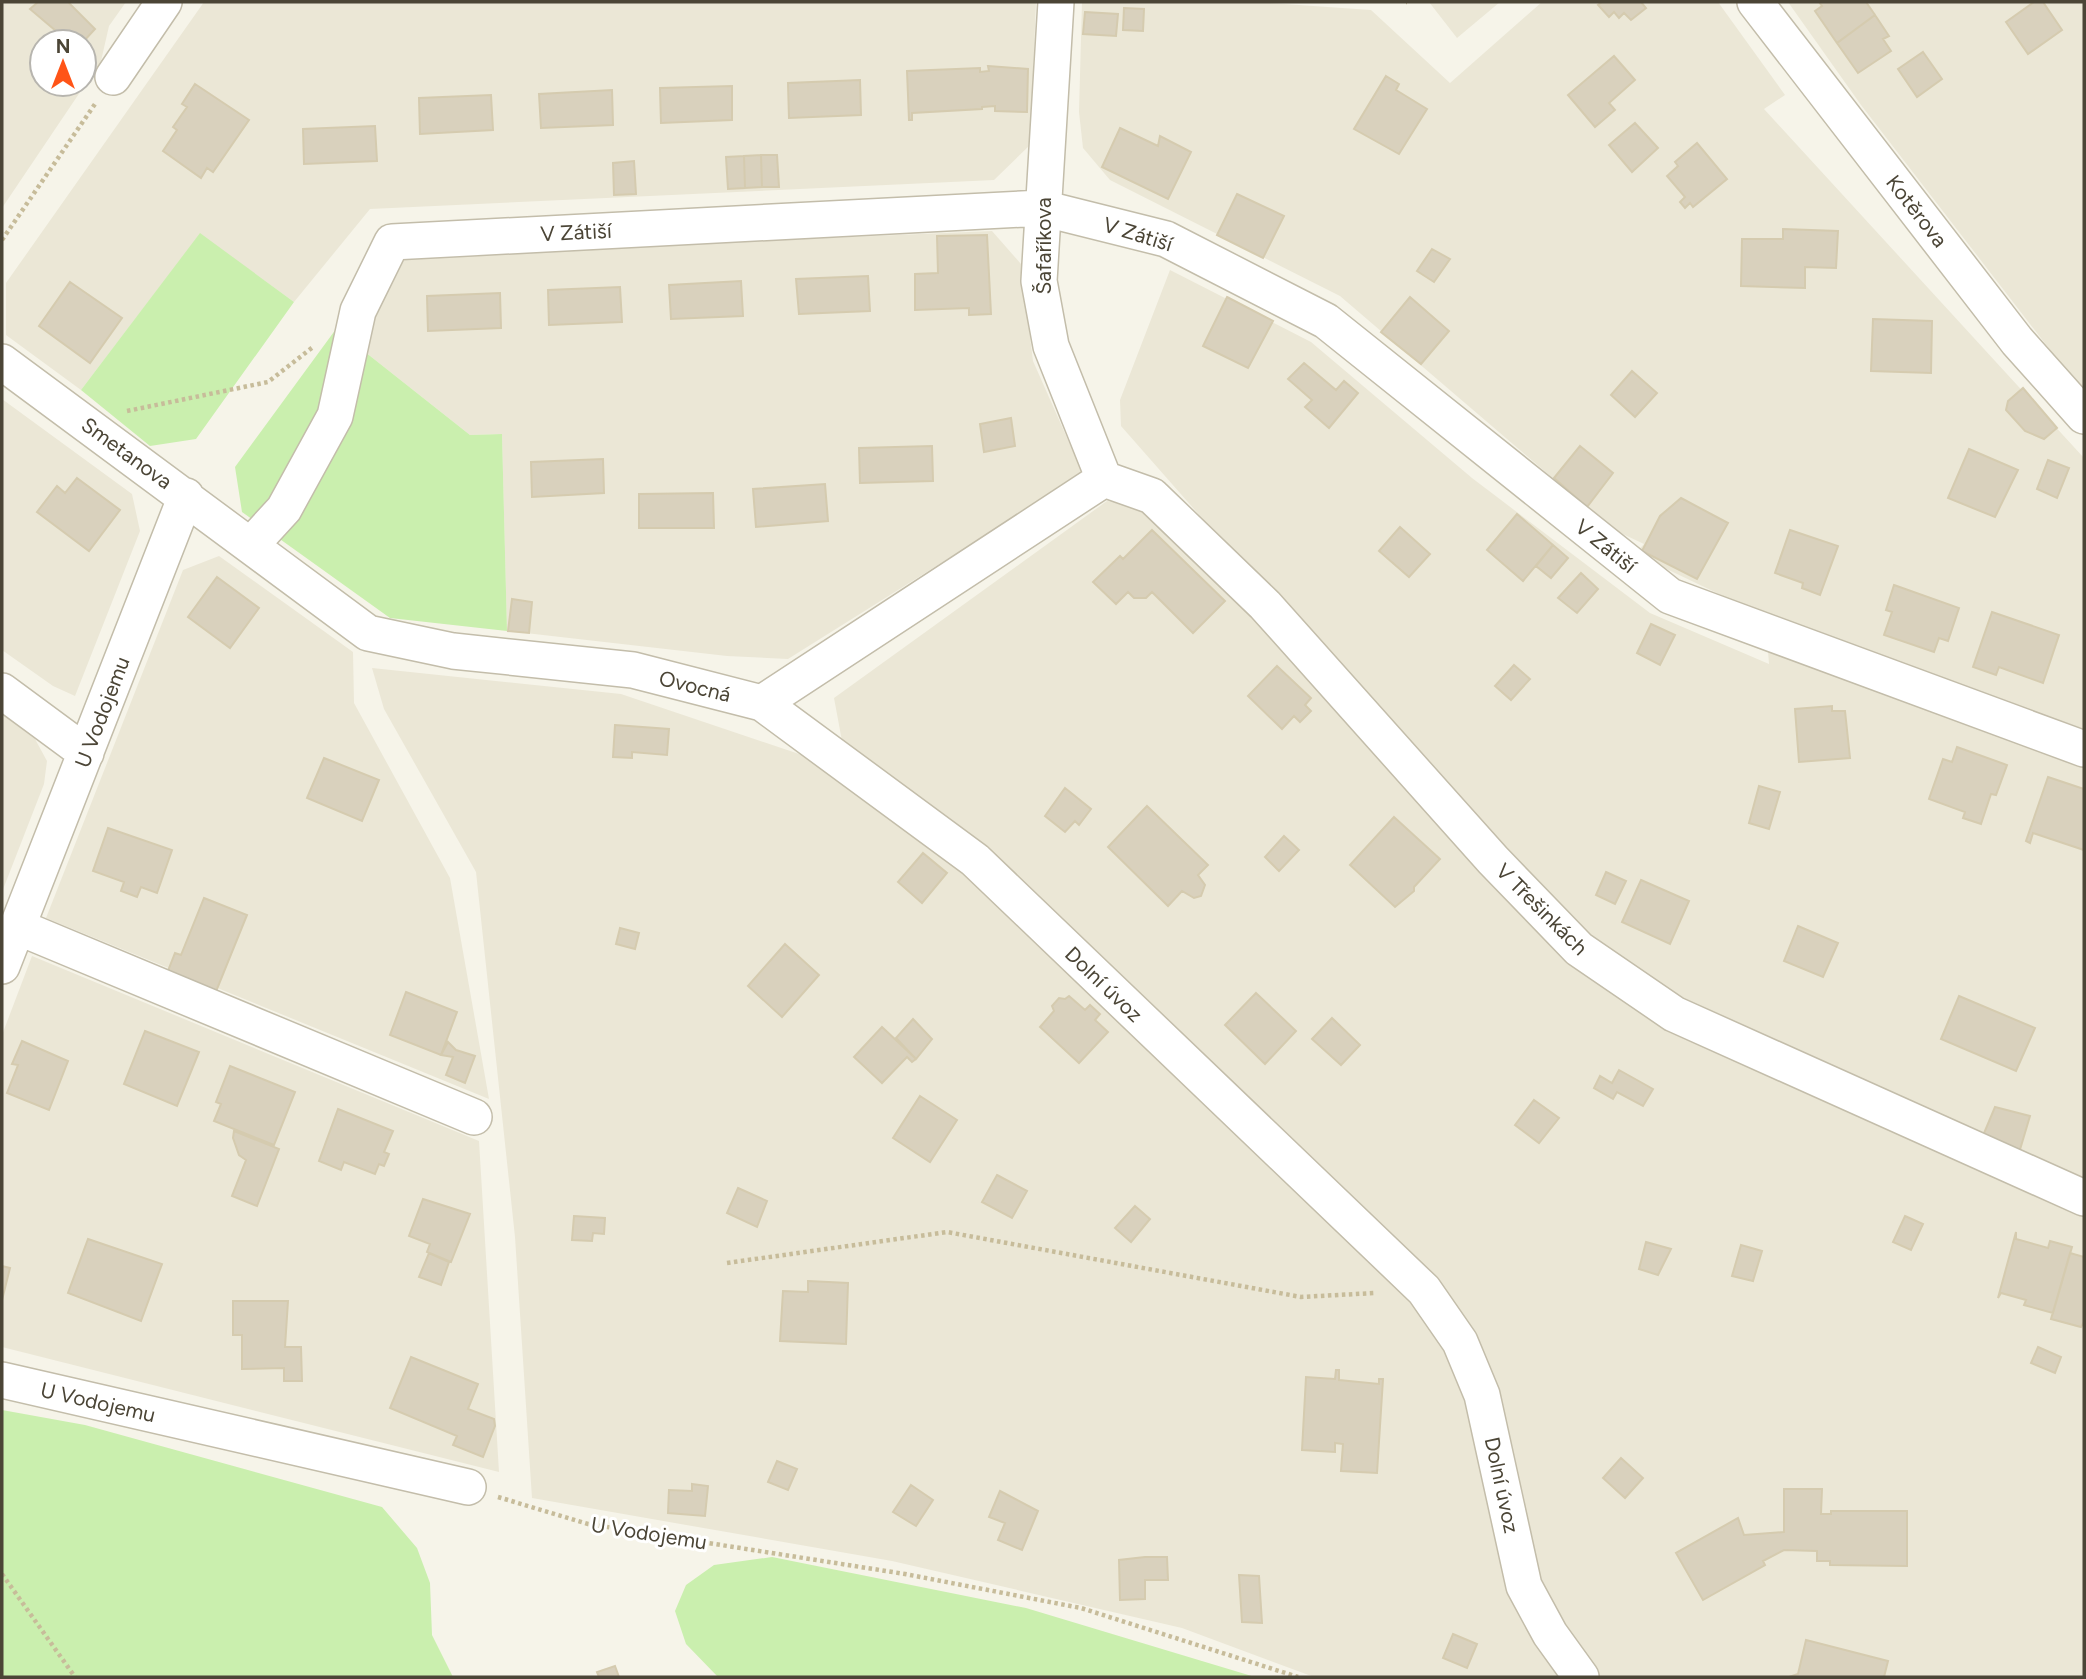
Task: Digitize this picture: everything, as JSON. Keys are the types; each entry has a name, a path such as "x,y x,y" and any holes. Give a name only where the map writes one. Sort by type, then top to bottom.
{"street":[{"path":"113,77 164,2"},
{"name":"Šafaříkova","path":"1056,2 1039,281 1051,346 1104,479"},
{"name":"Kotěrova","path":"1755,2 2017,341 2084,416"},
{"name":"V Zátiší","path":"251,545 284,509 335,416 358,311 392,242 1042,208 1166,239 1326,321 1670,596 2084,749"},
{"name":"Smetanova","path":"2,362 251,545"},
{"path":"762,703 1104,479"},
{"name":"V Třešinkách","path":"1104,479 1152,496 1265,605 1493,860 1579,948 1623,982 1674,1014 2084,1199"},
{"name":"U Vodojemu","path":"2,966 186,496"},
{"name":"Ovocná","path":"251,545 368,633 453,651 633,670 762,703"},
{"path":"2,691 86,753"},
{"name":"Dolní úvoz","path":"762,703 975,860 1424,1290 1460,1342 1482,1395 1524,1586 1550,1634 1581,1677"},
{"path":"18,927 474,1117"},
{"name":"U Vodojemu","path":"2,1380 468,1487"}],"path":[{"path":"2,240 113,77"},
{"path":"82,420 268,382 358,311"},
{"path":"727,1263 947,1233 1301,1297 1424,1290"},
{"name":"U Vodojemu","path":"468,1487 588,1524 905,1574 1081,1608 1298,1677"},
{"path":"2,1574 75,1677"}],"shaded area":[{"path":"2,2 126,2 109,26 98,65 98,28 28,28 28,98 76,98 2,208"},
{"path":"204,2 1036,2 1030,145 994,180 370,209 294,302 200,234 81,390 6,335 6,283"},
{"path":"1082,2 1257,2 1371,10 1450,83 1542,2 1718,2 1785,95 1764,109 2084,458 2084,729 1759,613 1635,554 1644,544 1612,529 1340,296 1110,180 1083,148 1079,112"},
{"path":"1429,2 1500,2 1457,38"},
{"path":"1788,2 2084,2 2084,394 1861,105"},
{"path":"992,231 1021,264 1033,361 1083,474 788,659 727,656 507,631 502,434 470,435 336,329 398,256"},
{"path":"1170,270 1311,342 1472,478 1650,613 1769,664 1768,651 2084,764 2084,1182 1613,968 1523,883 1121,426 1120,400"},
{"path":"2,399 132,494 140,531 75,696 53,686 2,650"},
{"path":"1107,501 1146,505 1257,611 1573,958 2084,1213 2084,1677 1314,1677 1182,1628 892,1561 532,1498 515,1237 476,872 384,709 372,668 621,694 811,758 842,741 834,698"},
{"path":"219,556 353,652 354,703 450,878 489,1099 46,918 183,570"},
{"path":"2,714 35,739 47,761 44,784 2,892"},
{"path":"32,956 479,1141 499,1472 2,1347 2,1035"}],"green space":[{"path":"200,233 294,302 196,439 150,446 81,390"},
{"path":"336,329 470,435 502,434 507,631 390,618 242,512 235,467"},
{"path":"2,1410 85,1425 382,1507 417,1548 430,1583 432,1635 453,1677 2,1677"},
{"path":"772,1557 1026,1608 1255,1677 718,1677 686,1644 675,1611 686,1585 714,1565"}],"building":[{"path":"38,2 68,2 94,28 52,28 30,9"},
{"path":"1602,2 1641,2 1646,8 1631,20 1624,13 1619,18 1614,12 1609,17 1598,5"},
{"path":"1819,2 1866,2 1875,15 1837,43 1815,11 1822,6"},
{"path":"2034,2 2043,2 2062,30 2028,54 2006,22"},
{"path":"1124,8 1144,9 1143,31 1123,30"},
{"path":"1085,12 1118,14 1116,36 1083,34"},
{"path":"1875,15 1889,36 1883,39 1891,51 1858,73 1837,43"},
{"path":"1923,52 1942,79 1917,97 1898,69"},
{"path":"1614,56 1635,80 1609,103 1615,110 1595,127 1568,95"},
{"path":"988,66 1028,69 1027,112 995,111 995,106 912,113 912,120 909,120 907,71 980,68 980,72 989,71"},
{"path":"1386,76 1399,84 1396,90 1427,109 1399,154 1354,129"},
{"path":"860,80 861,115 789,118 788,83"},
{"path":"195,84 249,120 213,172 207,168 201,178 163,151 177,130 173,127 187,107 182,104"},
{"path":"732,86 732,120 661,123 660,88"},
{"path":"612,90 613,125 541,128 539,94"},
{"path":"491,95 493,130 420,134 419,98"},
{"path":"1635,123 1658,148 1632,172 1609,145"},
{"path":"375,126 377,161 304,164 303,129"},
{"path":"1120,128 1158,146 1160,136 1191,152 1168,199 1102,167"},
{"path":"1697,143 1727,179 1693,207 1690,203 1685,208 1680,202 1685,197 1667,176 1678,166 1675,162"},
{"path":"761,155 777,155 779,187 762,187"},
{"path":"761,155 762,187 745,188 744,156"},
{"path":"744,156 745,188 728,189 726,157"},
{"path":"634,161 636,194 614,195 613,163"},
{"path":"1237,194 1284,216 1263,258 1217,235"},
{"path":"1783,229 1838,231 1836,268 1805,267 1805,288 1741,286 1742,239 1783,239"},
{"path":"987,235 991,314 969,315 969,308 915,310 915,274 938,273 937,236"},
{"path":"1432,249 1450,259 1434,282 1417,271"},
{"path":"868,276 870,311 799,314 796,279"},
{"path":"741,281 743,316 671,319 669,285"},
{"path":"70,282 122,318 90,363 39,326"},
{"path":"620,287 622,322 549,325 548,290"},
{"path":"500,293 501,328 428,331 427,296"},
{"path":"1227,297 1273,321 1248,368 1203,346"},
{"path":"1410,297 1449,331 1421,364 1381,332"},
{"path":"1873,319 1932,321 1931,373 1871,371"},
{"path":"1304,363 1336,390 1344,381 1358,393 1329,428 1305,407 1312,400 1288,379"},
{"path":"1632,371 1657,393 1635,417 1611,395"},
{"path":"2023,388 2057,428 2044,439 2025,431 2006,410 2008,401"},
{"path":"1011,418 1015,446 984,452 980,424"},
{"path":"932,446 933,481 860,483 859,448"},
{"path":"1580,446 1613,473 1587,507 1554,478"},
{"path":"1969,449 2018,470 1995,517 1948,498"},
{"path":"603,459 604,493 532,497 531,462"},
{"path":"2048,460 2069,468 2057,498 2037,489"},
{"path":"77,478 120,510 89,551 37,512 57,486 65,493"},
{"path":"825,484 828,521 756,527 753,489"},
{"path":"713,493 714,528 639,528 639,494"},
{"path":"1681,498 1728,523 1697,579 1642,551 1660,516"},
{"path":"1517,514 1553,545 1523,581 1487,550"},
{"path":"1400,527 1430,554 1409,577 1379,551"},
{"path":"1152,530 1225,601 1193,633 1152,592 1146,598 1134,598 1128,592 1116,604 1093,582 1120,556 1123,559"},
{"path":"1790,530 1838,546 1820,595 1802,588 1803,583 1775,573"},
{"path":"1553,545 1568,558 1551,578 1536,566"},
{"path":"1581,573 1598,589 1577,613 1558,598"},
{"path":"217,577 259,608 230,648 188,617"},
{"path":"1894,585 1959,608 1948,641 1939,638 1934,652 1884,635 1892,612 1886,610"},
{"path":"512,599 532,602 529,633 508,631"},
{"path":"1992,612 2059,635 2043,683 1999,667 1996,675 1973,667"},
{"path":"1651,624 1675,635 1660,665 1637,653"},
{"path":"1514,665 1530,679 1511,700 1495,686"},
{"path":"1277,666 1311,698 1305,705 1311,711 1300,722 1294,716 1282,729 1248,696"},
{"path":"1832,706 1832,711 1845,711 1850,758 1799,762 1795,709"},
{"path":"615,725 669,729 667,755 632,752 632,758 613,757"},
{"path":"1957,747 2007,765 1996,795 1991,794 1981,824 1963,818 1965,812 1929,799 1943,759 1952,762"},
{"path":"324,758 379,780 362,821 307,798"},
{"path":"2048,777 2084,789 2084,850 2033,833 2030,843 2026,841"},
{"path":"1759,786 1780,792 1769,829 1749,823"},
{"path":"1065,788 1091,809 1079,825 1075,821 1065,832 1045,816"},
{"path":"1147,806 1208,865 1198,875 1205,885 1201,896 1194,898 1182,891 1168,906 1108,847"},
{"path":"1394,817 1440,859 1414,887 1414,891 1395,907 1350,865"},
{"path":"108,828 172,850 157,893 141,887 137,897 121,891 124,882 93,871"},
{"path":"1284,836 1299,850 1279,871 1265,857"},
{"path":"923,853 947,873 922,903 898,882"},
{"path":"1606,872 1626,881 1615,904 1596,895"},
{"path":"1641,880 1689,901 1670,944 1622,922"},
{"path":"204,898 247,915 215,994 166,976 175,953 181,955"},
{"path":"1798,926 1838,943 1823,977 1784,961"},
{"path":"620,928 639,933 635,949 616,944"},
{"path":"785,944 819,975 782,1017 748,986"},
{"path":"406,992 457,1012 441,1055 390,1035"},
{"path":"1256,993 1296,1031 1265,1064 1225,1025"},
{"path":"1069,996 1085,1010 1090,1005 1100,1014 1095,1020 1108,1032 1079,1063 1040,1027 1054,1011 1052,1006 1059,998 1065,999"},
{"path":"1959,996 2035,1028 2016,1071 1941,1039"},
{"path":"1332,1018 1360,1045 1341,1065 1312,1039"},
{"path":"913,1019 932,1039 916,1059 896,1038"},
{"path":"882,1027 916,1059 912,1062 907,1057 882,1083 854,1057"},
{"path":"145,1031 199,1052 177,1106 124,1084"},
{"path":"22,1041 68,1061 49,1110 7,1093 18,1065 12,1064"},
{"path":"448,1042 456,1050 475,1056 465,1083 446,1075 453,1057 441,1055"},
{"path":"230,1066 295,1092 274,1145 214,1121 221,1104 216,1102"},
{"path":"1619,1070 1653,1089 1643,1106 1617,1092 1613,1099 1594,1088 1600,1076 1612,1083"},
{"path":"920,1096 957,1120 930,1162 893,1138"},
{"path":"1534,1100 1559,1118 1539,1143 1515,1125"},
{"path":"1995,1107 2030,1116 2019,1153 1982,1138"},
{"path":"338,1109 393,1131 384,1152 389,1154 384,1166 379,1164 375,1174 344,1162 341,1170 319,1161"},
{"path":"234,1131 279,1149 257,1206 232,1196 246,1160 239,1155 233,1138"},
{"path":"997,1175 1027,1191 1012,1218 982,1202"},
{"path":"738,1188 767,1201 757,1227 727,1213"},
{"path":"423,1199 470,1214 451,1262 427,1252 430,1244 409,1236"},
{"path":"1135,1206 1150,1219 1131,1242 1115,1228"},
{"path":"574,1216 605,1218 604,1234 593,1233 592,1241 572,1240"},
{"path":"1905,1216 1923,1224 1911,1250 1893,1242"},
{"path":"2016,1232 2016,1239 2048,1248 2050,1241 2072,1247 2053,1313 2024,1305 2026,1300 2001,1293 1998,1298"},
{"path":"88,1239 162,1264 141,1321 68,1293"},
{"path":"1646,1242 1671,1249 1658,1275 1639,1269"},
{"path":"1741,1245 1762,1251 1753,1281 1732,1276"},
{"path":"429,1253 449,1262 441,1285 419,1277"},
{"path":"2070,1253 2084,1257 2084,1322 2081,1327 2051,1319"},
{"path":"2,1266 10,1268 2,1300"},
{"path":"808,1281 848,1283 846,1344 780,1341 783,1291 808,1292"},
{"path":"233,1301 288,1301 285,1347 301,1347 302,1381 284,1381 284,1368 242,1369 242,1335 233,1335"},
{"path":"2038,1347 2061,1357 2055,1373 2031,1363"},
{"path":"411,1357 478,1384 468,1409 494,1419 495,1426 483,1457 453,1445 457,1436 390,1408"},
{"path":"1336,1370 1339,1370 1339,1380 1379,1384 1379,1379 1383,1379 1377,1473 1341,1471 1343,1444 1335,1443 1335,1452 1302,1450 1306,1377 1335,1379"},
{"path":"1621,1458 1643,1478 1625,1498 1603,1478"},
{"path":"777,1461 797,1469 788,1490 768,1482"},
{"path":"692,1484 708,1486 705,1516 668,1513 669,1490 692,1491"},
{"path":"911,1485 933,1500 916,1526 893,1512"},
{"path":"1784,1489 1822,1489 1821,1514 1831,1514 1831,1511 1907,1511 1907,1566 1830,1565 1830,1561 1817,1561 1817,1551 1784,1550 1763,1561 1765,1565 1703,1600 1676,1553 1738,1518 1744,1535 1784,1532"},
{"path":"1000,1491 1038,1511 1022,1550 998,1540 1005,1523 989,1517"},
{"path":"1167,1557 1168,1580 1145,1580 1145,1599 1120,1600 1119,1560"},
{"path":"1239,1575 1259,1576 1262,1623 1242,1622"},
{"path":"1453,1634 1477,1644 1467,1668 1443,1658"},
{"path":"1806,1640 1888,1661 1884,1677 1789,1677 1798,1674"},
{"path":"615,1666 619,1677 599,1677 597,1672"}]}
